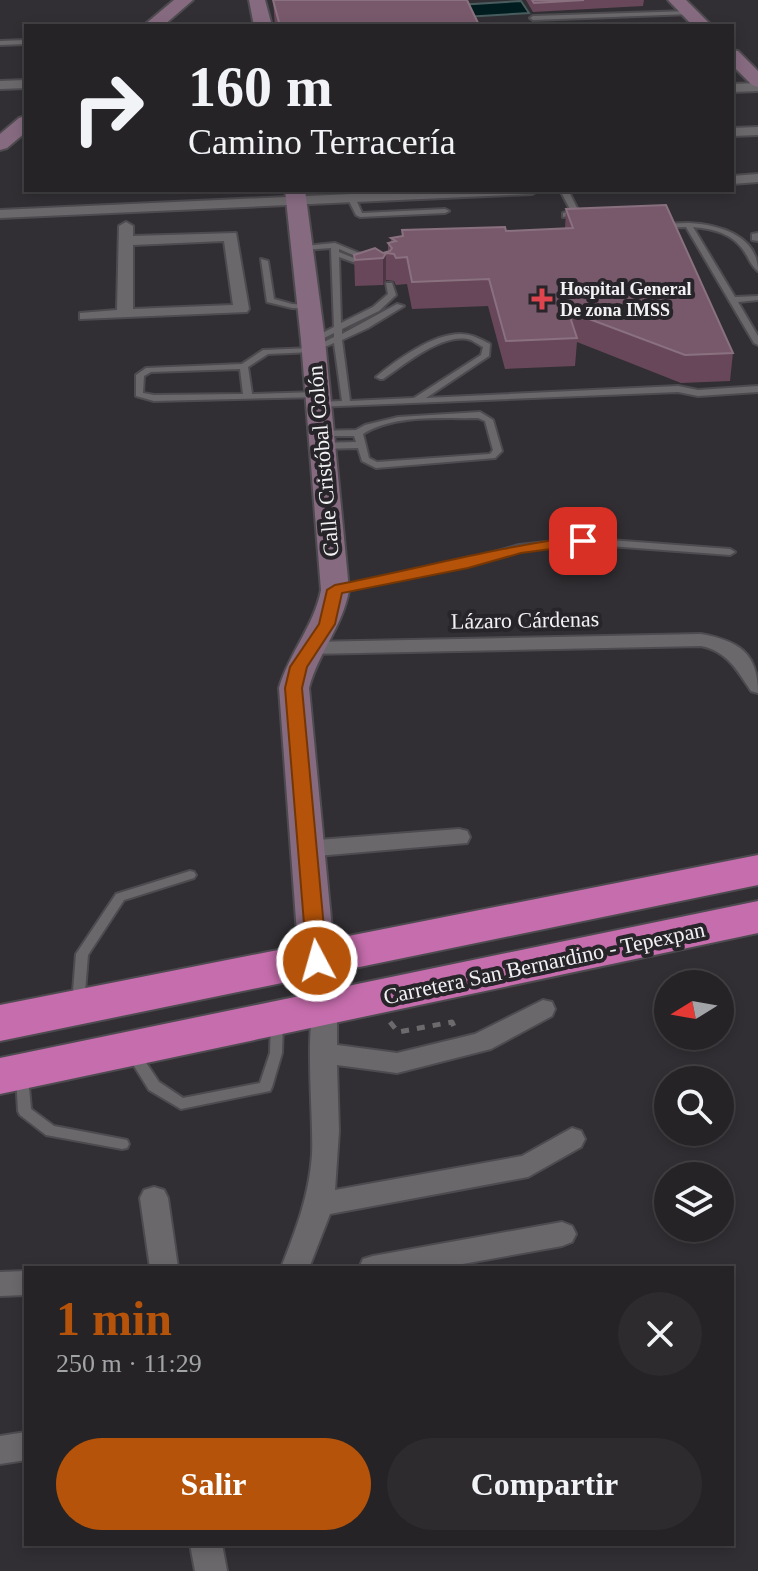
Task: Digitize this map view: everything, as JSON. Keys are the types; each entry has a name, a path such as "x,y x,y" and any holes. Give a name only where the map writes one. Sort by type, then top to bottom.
{"highway":[{"path":"0,1023 758,870"},
{"name":"Carretera San Bernardino - Tepexpan","path":"10,1074 758,917"}],"street":[{"path":"155,24 185,0"},
{"path":"257,0 263,24"},
{"path":"683,6 701,24"},
{"path":"734,57 758,84"},
{"path":"0,85 24,84"},
{"path":"734,88 758,84"},
{"path":"0,144 14,127"},
{"path":"734,132 758,131"},
{"path":"734,180 758,178"},
{"path":"0,214 120,210 296,196 352,199 492,192"},
{"name":"Calle Cristóbal Colón","path":"296,196 309,307 325,340 317,400 335,590 327,624 298,667 294,688 305,849 317,961"},
{"path":"120,210 127,221 125,315"},
{"path":"86,316 241,309 231,236 126,241"},
{"name":"Lázaro Cárdenas","path":"309,648 701,640 723,643 738,654 758,686"},
{"path":"305,849 459,837"},
{"path":"296,1266 319,1204 324,1157 322,1053 325,1009"},
{"path":"322,1053 397,1063 482,1042 543,1009"},
{"path":"319,1204 528,1166 572,1139"},
{"path":"154,1198 164,1266"},
{"path":"384,1266 562,1234"},
{"path":"0,1284 24,1283"},
{"path":"0,1450 24,1446"},
{"path":"206,1546 211,1571"}],"lane":[{"path":"533,18 683,6"},
{"path":"0,43 24,42"},
{"path":"565,192 575,212 566,215"},
{"path":"352,199 360,215 445,211"},
{"path":"657,226 688,225 725,231 741,242 758,269"},
{"path":"688,225 758,343"},
{"path":"304,248 334,249 369,257 379,268"},
{"path":"334,249 325,340 346,403"},
{"path":"264,261 270,300 309,307"},
{"path":"325,340 376,309 392,295 389,285"},
{"path":"732,300 758,298"},
{"path":"400,306 365,326 325,340 266,352 244,366 149,370 140,375 139,394 154,398 248,397 346,403 678,389 698,393 758,389"},
{"path":"380,377 444,339 473,338 487,346 485,356 414,400"},
{"path":"244,366 248,397"},
{"path":"320,440 358,433 363,428 395,421 480,415 489,420 498,451 492,456 376,465 365,459 358,433"},
{"path":"320,440 360,445"},
{"path":"335,590 468,563 519,548 583,541 730,552"},
{"path":"77,1008 82,954 120,897 190,875"},
{"path":"130,1049 154,1086 181,1104 265,1087 276,1053 277,1019"},
{"path":"10,1074 25,1111 51,1131 122,1144"}],"path":[{"path":"370,1000 398,1032 452,1022 456,1031 443,1034"}],"water":[{"path":"521,1 529,13 464,17 458,5"}],"building":[{"path":"273,0 467,0 479,24 279,24"},
{"path":"532,0 584,0 534,3"},
{"path":"666,205 733,353 685,355 568,311 577,338 506,341 489,279 412,282 407,257 396,258 394,254 386,253 383,258 355,260 354,255 375,248 383,253 390,251 392,248 388,243 396,241 391,238 403,236 402,230 573,228 566,209"}],"place":[{"name":"Hospital General De zona IMSS","path":"542,299"}],"route":[{"path":"317,961 305,849 294,688 298,667 327,624 335,590 468,563 519,548 583,541"}]}
